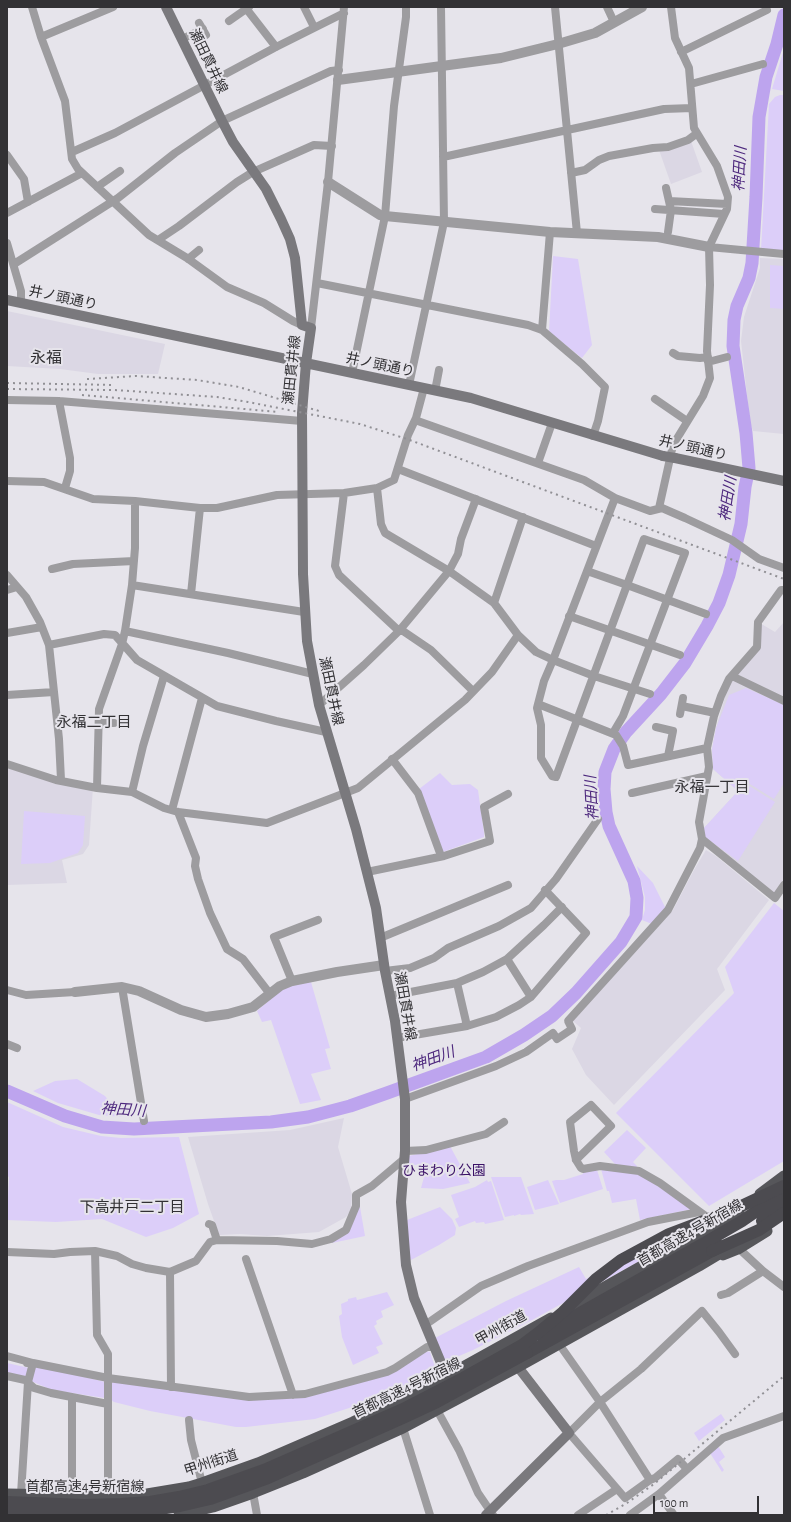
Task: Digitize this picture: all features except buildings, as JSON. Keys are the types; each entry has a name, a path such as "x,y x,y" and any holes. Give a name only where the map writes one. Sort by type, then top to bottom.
{"highway":[{"path":"714,1226 784,1176"},
{"name":"甲州街道","path":"7,1494 108,1496 156,1493 202,1483 258,1463 353,1422 445,1373 714,1226 756,1201 784,1181"},
{"path":"522,1345 552,1323 596,1280 621,1260 669,1234 762,1197 784,1185"},
{"name":"首都高速4号新宿線","path":"7,1502 84,1505 150,1502 208,1490 264,1470 403,1409 433,1394 706,1242 742,1221 784,1192"},
{"name":"首都高速4号新宿線","path":"7,1511 86,1514 152,1510 180,1506 210,1499 240,1488 405,1418 437,1402 712,1251 748,1230 784,1205"},
{"path":"712,1251 759,1230 784,1212"},
{"path":"736,1247 784,1212"},
{"path":"179,1515 213,1511 303,1473 403,1428 458,1400 784,1220"}],"main road":[{"name":"瀬田貫井線","path":"166,7 222,121 253,172 266,189 290,239 295,258 307,327 302,421 304,612 307,641 319,705 356,829 376,908 384,968 397,1038 404,1095 404,1155 401,1202 406,1265 414,1298 435,1350 458,1400"},
{"name":"井ノ頭通り","path":"7,300 471,398 593,436 664,456 784,481"},
{"path":"489,1514 569,1433 518,1367"}],"street":[{"path":"32,7 41,37 65,101 72,159 78,169 149,235 188,259 227,287 264,303 307,327 316,283 328,182 344,10"},
{"path":"41,37 113,7"},
{"path":"304,7 314,27"},
{"path":"352,373 384,216 394,106 406,17 406,7"},
{"path":"409,385 444,222 441,7"},
{"path":"555,7 577,233"},
{"path":"607,7 614,22"},
{"path":"14,264 113,200 175,153 222,121 331,71 338,75 399,72 501,58 595,33 642,7"},
{"path":"659,508 673,445 703,396 710,378 708,360 710,285 709,247 727,209 728,197 717,166 696,134 694,128 689,68 675,38 671,7"},
{"path":"228,21 247,8 276,47"},
{"path":"72,152 115,133 344,10"},
{"path":"681,52 766,11"},
{"path":"182,40 203,29"},
{"path":"691,84 763,64"},
{"path":"443,157 664,109 692,108"},
{"path":"571,173 585,170 599,160 609,156 653,148 668,148 688,140 696,134"},
{"path":"158,240 253,172 314,145 332,146"},
{"path":"7,155 24,178 28,202"},
{"path":"97,187 120,171"},
{"path":"7,213 82,173"},
{"path":"328,182 380,215 384,216 550,232 658,237 709,247 757,253 784,254"},
{"path":"666,188 671,210 668,232"},
{"path":"669,201 727,204"},
{"path":"709,203 711,213"},
{"path":"654,209 724,214"},
{"path":"542,330 550,232"},
{"path":"7,243 21,291 20,303"},
{"path":"188,259 199,250"},
{"path":"316,283 528,325 542,330 582,364 605,387 598,422 593,436"},
{"path":"673,353 678,356 708,360 727,357"},
{"path":"435,391 439,370"},
{"path":"7,481 44,482 65,488 93,499 136,501 200,508 217,508 277,495 302,493 344,493 377,488 394,480 408,435 415,420 424,388"},
{"path":"655,399 687,421"},
{"path":"7,400 59,401 302,421"},
{"path":"59,401 70,458 70,471 65,488"},
{"path":"415,420 584,480 615,498 650,511 659,508 685,518 732,540 759,559 784,568"},
{"path":"538,463 552,423"},
{"path":"398,468 596,546"},
{"path":"377,488 381,524 385,533 449,571 494,603 518,635 536,652 594,676 650,694"},
{"path":"344,493 335,566 339,576 399,631 403,631 431,650 473,691"},
{"path":"614,734 623,716 685,553 644,540 556,777 552,776 541,758 541,725 537,708 544,681 615,498"},
{"path":"319,705 399,631 449,571 458,554 461,539 476,499"},
{"path":"97,788 99,709 122,644 125,630 132,585 136,501"},
{"path":"191,594 200,508"},
{"path":"494,603 523,517"},
{"path":"52,569 73,564 134,561"},
{"path":"587,571 706,614"},
{"path":"7,575 26,597 42,627 49,645 59,739 61,780"},
{"path":"132,585 304,612"},
{"path":"7,590 16,587"},
{"path":"404,1095 496,1066 526,1052 553,1033 557,1039 572,1029 568,1021 668,910 700,848 702,839 699,822 709,767 707,748 715,713 724,690 732,676 757,647 758,622 781,590 784,590"},
{"path":"569,616 680,655"},
{"path":"7,633 42,627"},
{"path":"125,630 313,674"},
{"path":"49,645 110,634 115,635 137,660 217,706 276,722 326,732"},
{"path":"7,764 61,780 97,788 132,792 164,808 175,811 267,823 346,794 358,788 464,700 492,672 496,662 518,635"},
{"path":"132,792 143,746 164,676"},
{"path":"732,676 784,701"},
{"path":"7,694 54,692"},
{"path":"202,698 175,811 196,858 195,866 198,879 217,930 227,949 243,959 270,994"},
{"path":"538,704 614,734 622,745 628,765 707,748"},
{"path":"682,706 715,713"},
{"path":"99,723 114,723"},
{"path":"656,727 673,731 668,756"},
{"path":"392,759 418,793 441,856"},
{"path":"632,793 707,776"},
{"path":"367,872 441,856 490,841 484,807 508,794"},
{"path":"7,990 26,995 122,987 139,991 181,1010 206,1017 228,1014 253,1007 280,986 292,982 337,972 384,968 410,968 428,961 448,948 519,916 530,908 556,879 598,819"},
{"path":"702,839 775,898 784,885"},
{"path":"380,938 508,885"},
{"path":"397,1038 467,1026 496,1017 531,997 586,933 545,890"},
{"path":"390,996 457,983 483,972 507,959 562,907"},
{"path":"292,982 274,938 318,920"},
{"path":"507,959 531,997"},
{"path":"457,983 467,1026"},
{"path":"122,987 144,1121"},
{"path":"7,1044 18,1048"},
{"path":"576,1160 611,1126 591,1105 570,1122 576,1160 581,1168 583,1169 600,1166 638,1170 660,1183 707,1218 714,1226"},
{"path":"7,1252 54,1254 95,1251 117,1256 132,1264 146,1268 170,1272 196,1261 210,1242 217,1240 278,1241 312,1244 331,1239 346,1230 356,1206 356,1195 372,1186 404,1155 486,1134 504,1122"},
{"path":"425,1325 481,1286 528,1266 648,1222 698,1212"},
{"path":"209,1224 212,1225 217,1240"},
{"path":"736,1247 784,1287"},
{"path":"95,1251 97,1335 108,1354 108,1496"},
{"path":"246,1258 293,1395"},
{"path":"721,1296 763,1271"},
{"path":"170,1272 171,1387"},
{"path":"687,1469 678,1459 655,1478 625,1498 569,1433 600,1402 641,1369 702,1311 720,1332 735,1354"},
{"path":"559,1344 600,1402 650,1480"},
{"path":"7,1356 33,1363 108,1378 249,1397 305,1394 387,1372 427,1347 435,1350"},
{"path":"7,1362 33,1363"},
{"path":"21,1494 28,1382 33,1363"},
{"path":"7,1376 28,1382 34,1388 51,1393 108,1404"},
{"path":"72,1397 72,1495"},
{"path":"437,1410 459,1450 489,1514"},
{"path":"630,1515 659,1494 723,1438 784,1416"},
{"path":"188,1420 191,1440 202,1483"},
{"path":"403,1428 430,1515"},
{"path":"578,1515 617,1489"},
{"path":"254,1493 257,1515"},
{"path":"659,1494 674,1515"}],"shaded area":[{"path":"691,141 702,172 671,184 659,150"},
{"path":"760,258 784,259 784,434 753,431 750,422 741,341 744,317 760,268"},
{"path":"7,311 165,344 158,374 98,374 60,369 7,366"},
{"path":"758,622 775,632 784,622 784,881 776,896 702,839 704,828 738,791 713,769 712,749 716,728 727,690 733,677 757,647"},
{"path":"7,765 93,787 89,845 83,854 62,860 67,883 7,885"},
{"path":"706,850 716,856 769,900 717,969 725,990 614,1105 586,1075 572,1049 581,1028 573,1021 651,932 673,910"},
{"path":"344,1118 338,1147 352,1194 351,1210 346,1217 319,1232 267,1236 240,1234 219,1235 188,1137 290,1130"}],"green space":[{"path":"784,49 784,91 772,89"},
{"path":"784,95 784,251 761,250 769,104 775,97"},
{"path":"553,256 578,259 592,345 582,358 549,332"},
{"path":"770,265 784,266 784,309 770,308"},
{"path":"746,688 784,705 784,783 774,799 745,781 743,782 775,802 738,861 705,837 704,828 738,791 713,769 712,749 716,728 729,695"},
{"path":"440,773 452,785 470,784 478,790 484,833 484,837 443,852 419,789"},
{"path":"24,811 85,816 83,845 78,853 50,863 21,864"},
{"path":"637,866 653,883 666,909 652,924 642,920 645,910 645,897"},
{"path":"774,903 784,911 784,1161 709,1206 616,1113 734,993 725,967"},
{"path":"311,982 330,1048 325,1049 331,1069 311,1074 321,1100 300,1104 271,1020 262,1022 257,1011 281,990 291,986"},
{"path":"77,1079 105,1096 122,1117 99,1115 58,1103 33,1091 55,1081"},
{"path":"7,1102 63,1127 101,1136 121,1138 179,1137 199,1214 173,1228 146,1237 102,1219 56,1222 7,1220 9,1177 7,1176"},
{"path":"627,1130 646,1148 633,1162 637,1166 636,1168 615,1164 604,1152"},
{"name":"ひまわり公園","path":"450,1146 470,1183 443,1189 421,1188 428,1163 408,1166 409,1156"},
{"path":"601,1169 638,1173 692,1209 640,1220 636,1199 612,1203"},
{"path":"597,1170 603,1189 560,1203 552,1181 564,1180 583,1174 583,1172"},
{"path":"491,1177 521,1177 534,1214 520,1214 505,1217"},
{"path":"487,1180 488,1182 491,1181 504,1220 485,1224 484,1222 476,1223 475,1221 459,1227 455,1219 459,1217 451,1195 475,1187"},
{"path":"548,1180 559,1204 535,1210 527,1187"},
{"path":"358,1207 360,1207 365,1236 332,1243"},
{"path":"440,1207 452,1219 456,1228 455,1235 411,1260 409,1255 407,1220"},
{"path":"702,1216 696,1230 534,1319 473,1350 445,1362 435,1338 506,1301 579,1267 586,1279"},
{"path":"387,1292 394,1305 381,1311 383,1317 376,1321 377,1324 374,1326 383,1344 376,1347 379,1353 353,1365 342,1337 339,1316 342,1314 341,1304 348,1301 348,1299 356,1297 357,1300"},
{"path":"426,1351 430,1352 436,1370 371,1401 315,1419 236,1427 150,1411 114,1402 110,1399 111,1383 116,1381 212,1395 306,1396 388,1373"},
{"path":"7,1363 29,1368 26,1378 7,1373"},
{"path":"36,1365 105,1382 105,1398 52,1390 31,1381"},
{"path":"721,1414 725,1420 699,1441 694,1433"},
{"path":"718,1446 725,1457 719,1462 724,1470 722,1472 710,1453"}],"waterway":[{"name":"神田川","path":"7,1091 65,1116 102,1127 134,1129 271,1122 308,1117 350,1106 486,1057 524,1035 552,1016 576,993 621,942 636,917 637,898 634,881 609,826 604,789 605,772 614,749 626,732 661,694 685,663 707,626 719,603 729,575 741,524 745,487 749,468 746,433 733,346 734,320 737,306 749,278 752,263 759,117 766,77 777,44 784,15"}],"railway":[{"path":"87,379 136,376 197,380 239,387 319,411"},
{"path":"7,383 113,385"},
{"path":"7,389 115,390 217,397 360,424 407,439 784,579"},
{"path":"82,395 279,412"},
{"path":"606,1515 627,1503 654,1484 784,1376"}],"district":[{"name":"永福","path":"46,358"},
{"name":"永福二丁目","path":"94,722"},
{"name":"永福一丁目","path":"712,787"},
{"name":"下高井戸二丁目","path":"132,1207"}]}
